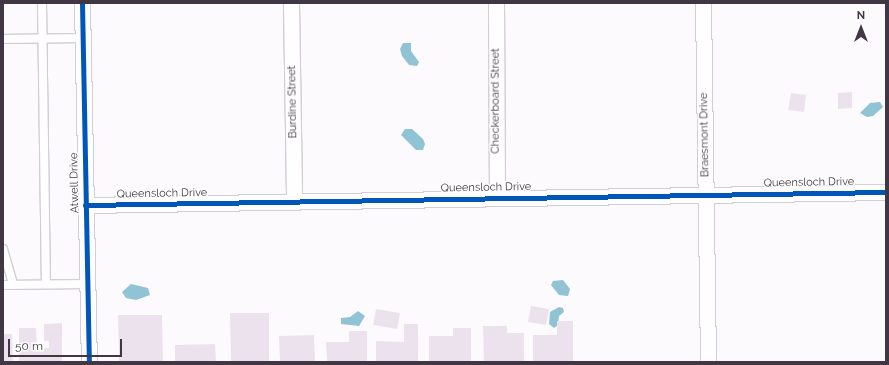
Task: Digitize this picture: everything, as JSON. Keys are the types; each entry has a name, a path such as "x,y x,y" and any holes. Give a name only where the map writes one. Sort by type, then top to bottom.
{"street":[{"name":"Atwell Drive","path":"82,3 89,362"},
{"name":"Burdine Street","path":"291,3 294,202"},
{"name":"Checkerboard Street","path":"496,3 497,198"},
{"name":"Braesmont Drive","path":"703,3 708,362"},
{"name":"Queensloch Drive","path":"85,205 886,192"}],"lane":[{"path":"42,3 46,284"},
{"path":"3,39 83,38"},
{"path":"3,248 13,284"},
{"path":"3,284 87,284"}],"water":[{"path":"403,43 411,43 411,51 419,62 417,66 409,65 402,56 400,49"},
{"path":"880,102 883,107 873,116 867,117 860,113 870,103"},
{"path":"405,129 412,129 423,139 425,144 423,150 416,150 401,135"},
{"path":"563,280 570,289 568,296 559,295 551,285 553,281"},
{"path":"131,284 148,288 150,295 136,300 126,298 122,292"},
{"path":"559,307 563,308 564,312 559,316 558,325 554,328 549,324 550,312"},
{"path":"358,311 365,316 359,326 341,324 341,318 350,317"}],"building":[{"path":"852,92 852,108 838,109 838,93"},
{"path":"791,93 806,95 804,112 788,110"},
{"path":"531,306 549,309 546,325 528,322"},
{"path":"376,309 400,313 397,329 373,325"},
{"path":"230,313 269,313 269,362 231,362"},
{"path":"118,315 162,315 163,362 119,362"},
{"path":"557,321 573,321 573,362 533,362 533,335 557,335"},
{"path":"62,323 62,362 19,362 19,328 36,328 37,349 49,348 49,341 44,341 44,324"},
{"path":"404,324 418,324 418,362 376,362 376,341 404,342"},
{"path":"483,326 507,326 507,333 524,333 524,362 484,362"},
{"path":"453,328 471,328 471,362 429,362 429,336 453,336"},
{"path":"349,331 367,331 367,362 327,362 326,342 349,342"},
{"path":"3,334 12,334 13,362 3,362"},
{"path":"314,335 315,362 280,362 279,336"},
{"path":"215,344 216,362 175,362 175,345"}],"cycle path":[{"path":"82,3 89,362"},
{"path":"85,205 886,192"}]}
